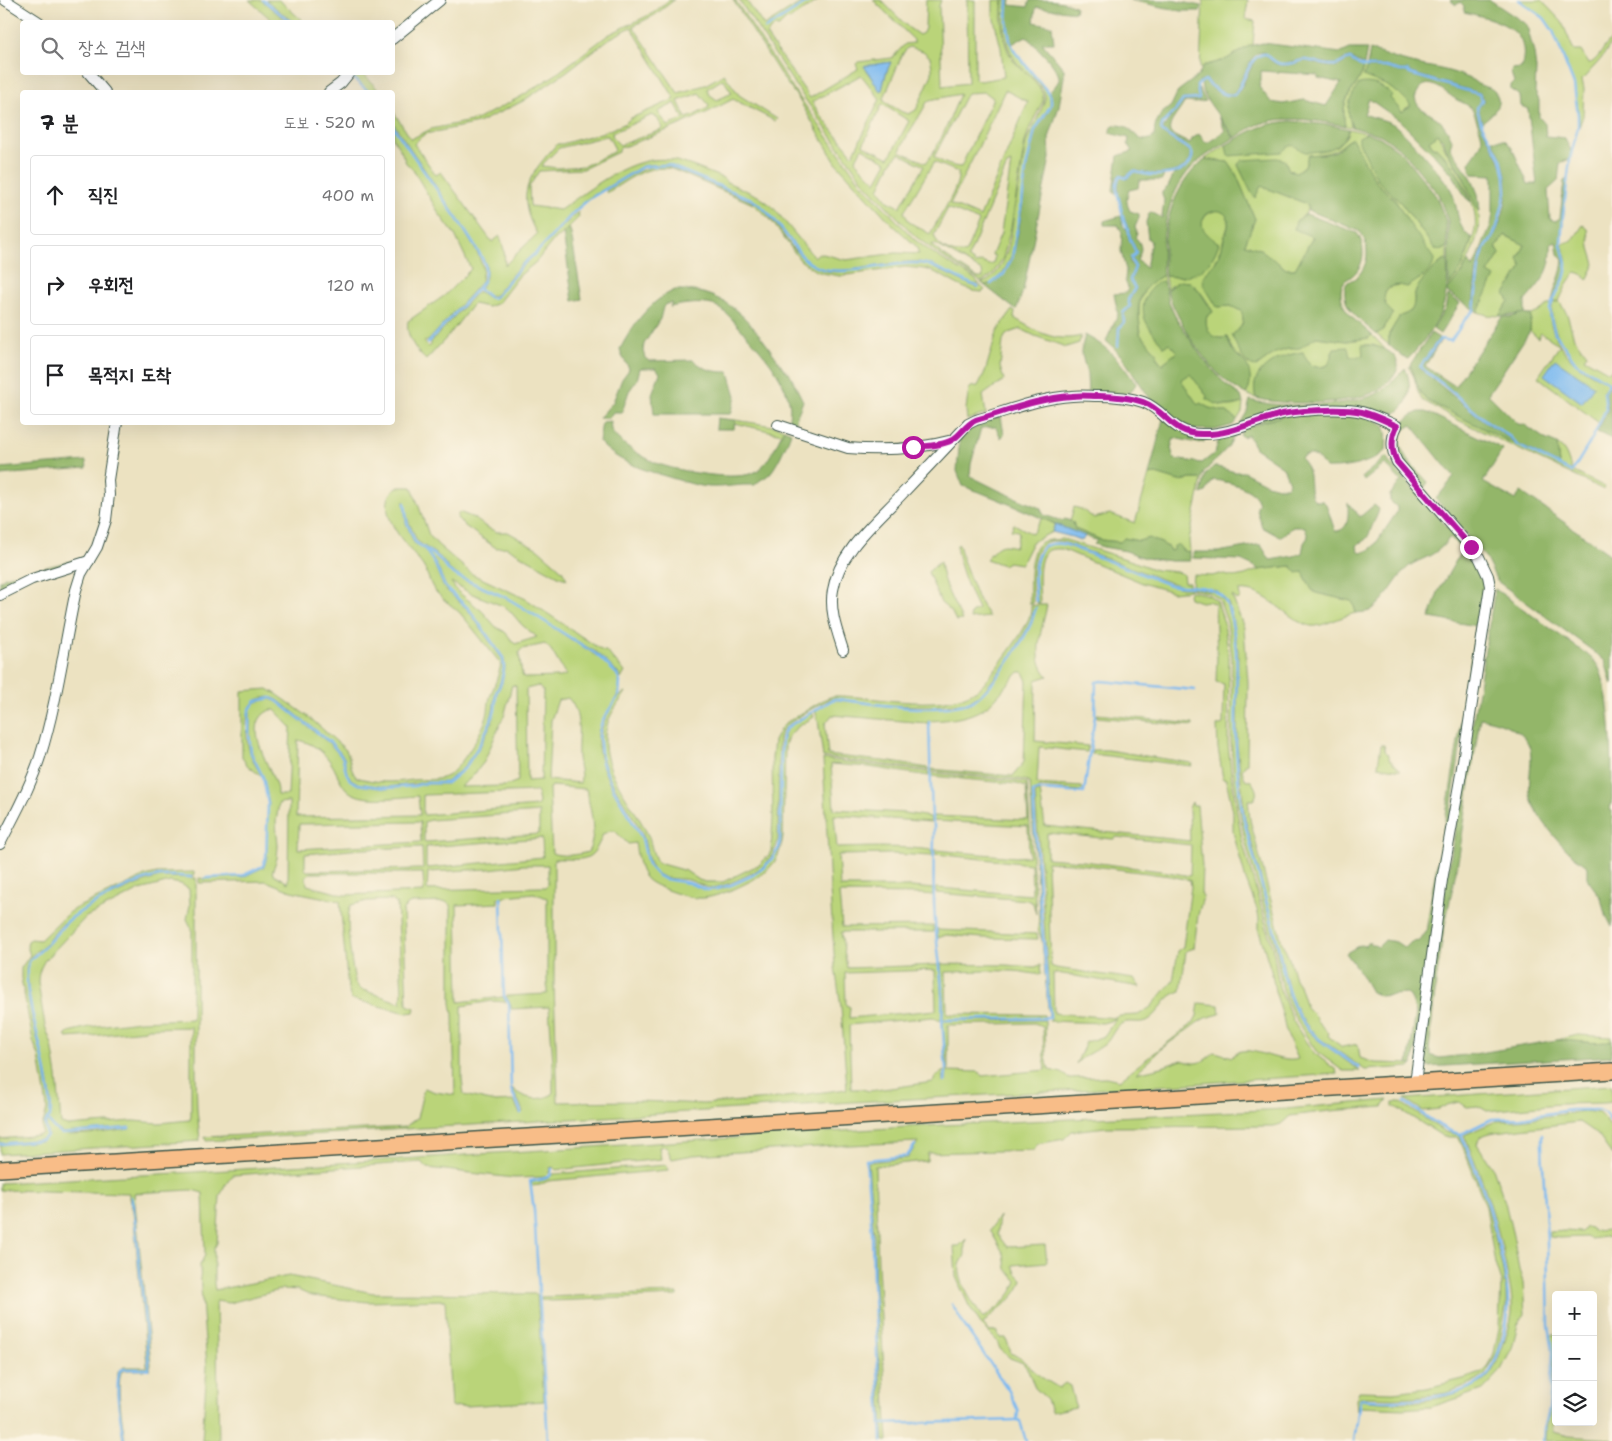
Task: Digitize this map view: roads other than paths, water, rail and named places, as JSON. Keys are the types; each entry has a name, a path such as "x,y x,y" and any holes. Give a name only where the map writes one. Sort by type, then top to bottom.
{"highway":[{"path":"0,1169 1612,1071"}],"street":[{"path":"5,0 36,20"},
{"path":"395,37 440,0"},
{"path":"91,75 103,90"},
{"path":"331,90 347,75"},
{"path":"842,650 832,604 834,585 842,565 871,525 968,424 976,420 1042,401 1072,396 1117,396 1132,398 1145,403 1154,408 1172,425 1192,434 1216,433 1242,427 1286,412 1308,411 1346,410 1361,412 1397,426 1392,439 1393,455 1397,462 1479,557 1488,576 1490,586 1443,872 1415,1083"},
{"path":"0,844 34,775 40,758 56,700 76,590 81,574 97,547 106,520 109,495 108,480 117,425"},
{"path":"778,425 848,448 859,449 913,447 940,444 953,440"},
{"path":"0,595 32,578 89,561"}],"water":[{"path":"891,62 882,90 880,91 864,66"},
{"path":"1555,359 1594,386 1582,403 1544,375"},
{"path":"1055,524 1085,536 1082,541 1052,532"}],"waterway":[{"path":"263,0 288,20"},
{"path":"765,29 811,0"},
{"path":"991,284 1004,274 1012,258 1026,168 1035,130 1051,105 1051,99 1047,91 1015,52 1010,41 1007,22 1008,0"},
{"path":"1519,0 1544,18 1553,31 1574,85 1578,115 1578,127 1570,159 1563,215 1561,244 1567,267 1564,279 1550,309 1551,319 1555,333 1576,363 1610,383 1612,381"},
{"path":"1118,346 1119,328 1124,323 1123,313 1130,306 1128,300 1135,288 1130,280 1135,267 1131,258 1136,253 1130,240 1129,230 1124,220 1117,192 1120,176 1126,178 1134,171 1155,175 1171,174 1189,164 1192,156 1190,150 1161,130 1163,123 1183,100 1199,99 1197,86 1205,80 1221,93 1234,95 1251,63 1260,55 1266,54 1275,62 1281,64 1305,60 1332,65 1350,59 1365,67 1385,67 1407,71 1410,74 1479,94 1482,100 1477,108 1481,123 1501,159 1506,192 1497,227 1490,242 1484,249 1479,267 1474,310 1466,318 1451,341 1440,339 1420,367 1485,420 1510,437 1517,445 1572,472 1592,439 1606,409 1604,391 1610,383"},
{"path":"353,78 367,90"},
{"path":"395,129 462,226 485,265 483,281 478,288 428,343"},
{"path":"478,288 489,297 496,296 522,265 589,199 642,167 668,165 757,203 774,219 801,256 813,265 836,271 918,263 940,269 978,287"},
{"path":"405,503 407,522 415,542 439,558 448,570 457,576 507,598 525,609 596,654 617,674 620,682 619,695 602,721 599,734 602,762 613,788 642,838 648,865 658,876 665,879 689,883 707,890 731,885 753,875 771,860 779,848 782,737 789,726 832,700 837,699 921,708 938,708 968,703 985,691 1004,668 1027,632 1036,608"},
{"path":"1036,601 1035,565 1037,558 1044,546 1055,544 1069,546 1170,585 1212,590 1223,598 1231,616 1235,638 1237,668 1236,744 1242,810 1275,933 1287,986 1299,1016 1311,1032 1359,1068"},
{"path":"205,878 242,876 263,866 266,857 268,803 263,777 251,753 249,734 249,711 256,701 271,698 277,701 331,743 343,758 350,780 358,784 386,788 414,786 425,783 447,783 465,768 480,744 495,710 496,693 501,683 504,668 503,658 469,609 445,587 435,564 425,549"},
{"path":"945,1081 942,1020 1050,1018 1039,892 1033,792 1040,790 1084,793 1095,715 1096,682 1195,690"},
{"path":"929,722 932,821 934,825 934,906 942,987 942,1020"},
{"path":"129,1128 62,1134 47,1120 51,1113 50,1096 28,992 28,965 31,959 69,920 99,901 150,878 160,876 191,877"},
{"path":"501,898 504,996 509,1004 511,1089 521,1113"},
{"path":"1354,1441 1360,1399 1408,1400 1427,1398 1446,1395 1478,1383 1488,1375 1493,1366 1507,1320 1507,1285 1503,1261 1488,1204 1461,1134 1446,1129 1405,1102"},
{"path":"1461,1134 1492,1119 1521,1118 1570,1110 1599,1110 1605,1113 1612,1123"},
{"path":"0,1144 42,1140 47,1136 45,1124 47,1120"},
{"path":"1542,1135 1549,1325 1553,1351 1549,1410 1543,1441"},
{"path":"882,1441 872,1233 866,1160 907,1156 915,1145"},
{"path":"548,1441 534,1210 530,1181 550,1176 552,1169"},
{"path":"124,1441 118,1396 120,1370 148,1369 149,1364 134,1210 131,1197"},
{"path":"952,1304 1009,1391 1018,1411 1017,1420 1020,1421 1026,1441"},
{"path":"881,1424 1017,1420"}]}
